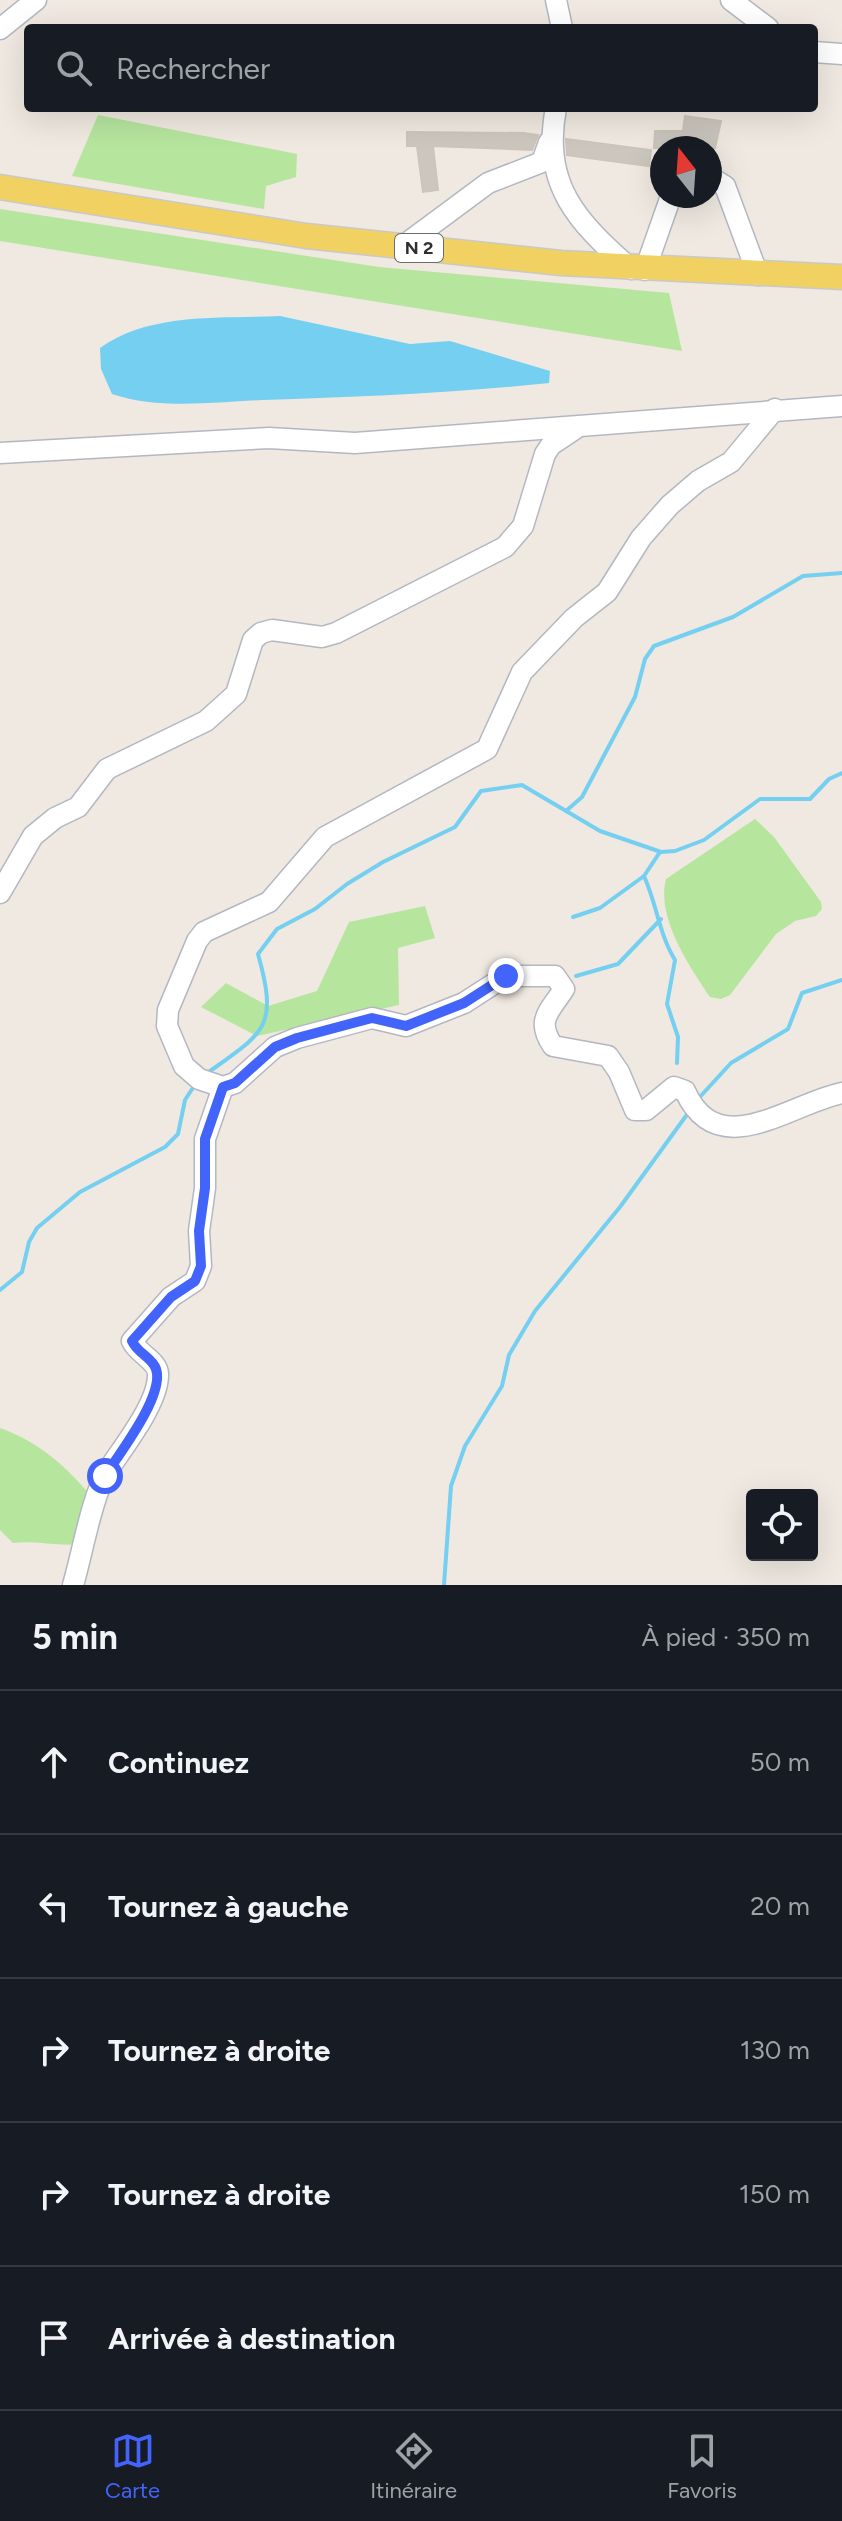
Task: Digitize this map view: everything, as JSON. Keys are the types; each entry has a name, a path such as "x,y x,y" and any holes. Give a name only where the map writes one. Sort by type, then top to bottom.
{"main road":[{"name":"N 2","path":"0,187 306,236 638,269 842,277"}],"street":[{"path":"0,29 36,0"},
{"path":"556,0 561,24"},
{"path":"731,0 763,24"},
{"path":"818,52 842,54"},
{"path":"403,246 488,183 542,162 555,112"},
{"path":"549,142 555,171 574,210 597,239 638,269 666,208"},
{"path":"722,184 758,275"},
{"path":"0,453 269,438 355,443 842,406"},
{"path":"775,409 731,462 698,481 670,505 641,538 607,592 574,618 522,672 487,749 325,837 269,902 204,932 197,941 168,1010 167,1026 184,1066 199,1079 223,1087 235,1083 275,1047 297,1038 372,1018 406,1026 464,1003 506,976 535,973 555,976 564,989 545,1013 542,1025 553,1046 608,1056 619,1072 635,1110 646,1110 674,1087 685,1091 692,1107 710,1123 726,1128 775,1120 842,1093"},
{"path":"0,893 33,836 55,818 78,807 107,769 206,721 236,694 253,640 261,633 272,630 322,637 336,633 505,547 523,526 545,454 551,445 579,427"},
{"path":"73,1585 105,1476 144,1418 158,1374 154,1363 137,1352 132,1341 171,1297 195,1281 201,1266 199,1231 205,1188 205,1139 223,1087"}],"green space":[{"path":"98,115 297,154 296,177 266,186 264,209 72,176"},
{"path":"0,209 379,267 669,293 682,351 0,241"},
{"path":"755,819 774,837 821,902 822,909 816,916 795,921 776,934 730,995 721,999 710,997 684,956 670,925 664,894 666,879"},
{"path":"425,906 435,938 398,948 399,1005 257,1036 201,1007 226,983 268,1006 317,991 349,922"},
{"path":"0,1428 54,1458 97,1504 85,1543 13,1543 0,1530"}],"water":[{"path":"280,316 410,344 450,341 550,371 549,383 406,394 168,403 112,394 101,369 100,348 141,328 186,320"}],"building":[{"path":"685,116 721,121 718,136 655,136 655,131 683,131"},
{"path":"407,132 538,135 532,150 433,146 438,190 423,192 417,146 407,146"},
{"path":"566,139 650,150 649,166 567,155"}],"waterway":[{"path":"566,811 582,797 635,697 645,659 654,646 733,617 803,576 842,573"},
{"path":"206,1074 242,1048 262,1026 267,998 258,954 277,929 315,909 383,862 455,827 481,791 522,785 600,831 661,852 675,851 704,840 760,799 810,799 829,779 842,773"},
{"path":"660,852 644,876 665,940 675,960 667,1004 678,1037 677,1063"},
{"path":"573,917 600,908 644,876"},
{"path":"576,976 618,964 661,919"},
{"path":"698,1099 731,1063 788,1029 802,993 842,980"},
{"path":"0,1290 22,1272 29,1242 37,1228 80,1192 165,1147 178,1134 185,1100 196,1083"},
{"path":"444,1585 451,1486 465,1446 502,1386 509,1355 535,1311 620,1207 691,1109"}],"route":[{"path":"105,1476 144,1418 158,1374 154,1363 137,1352 132,1341 171,1297 195,1281 201,1266 199,1231 205,1188 205,1139 216,1115 223,1087 235,1083 275,1047 297,1038 372,1018 406,1026 464,1003 506,976"}]}
